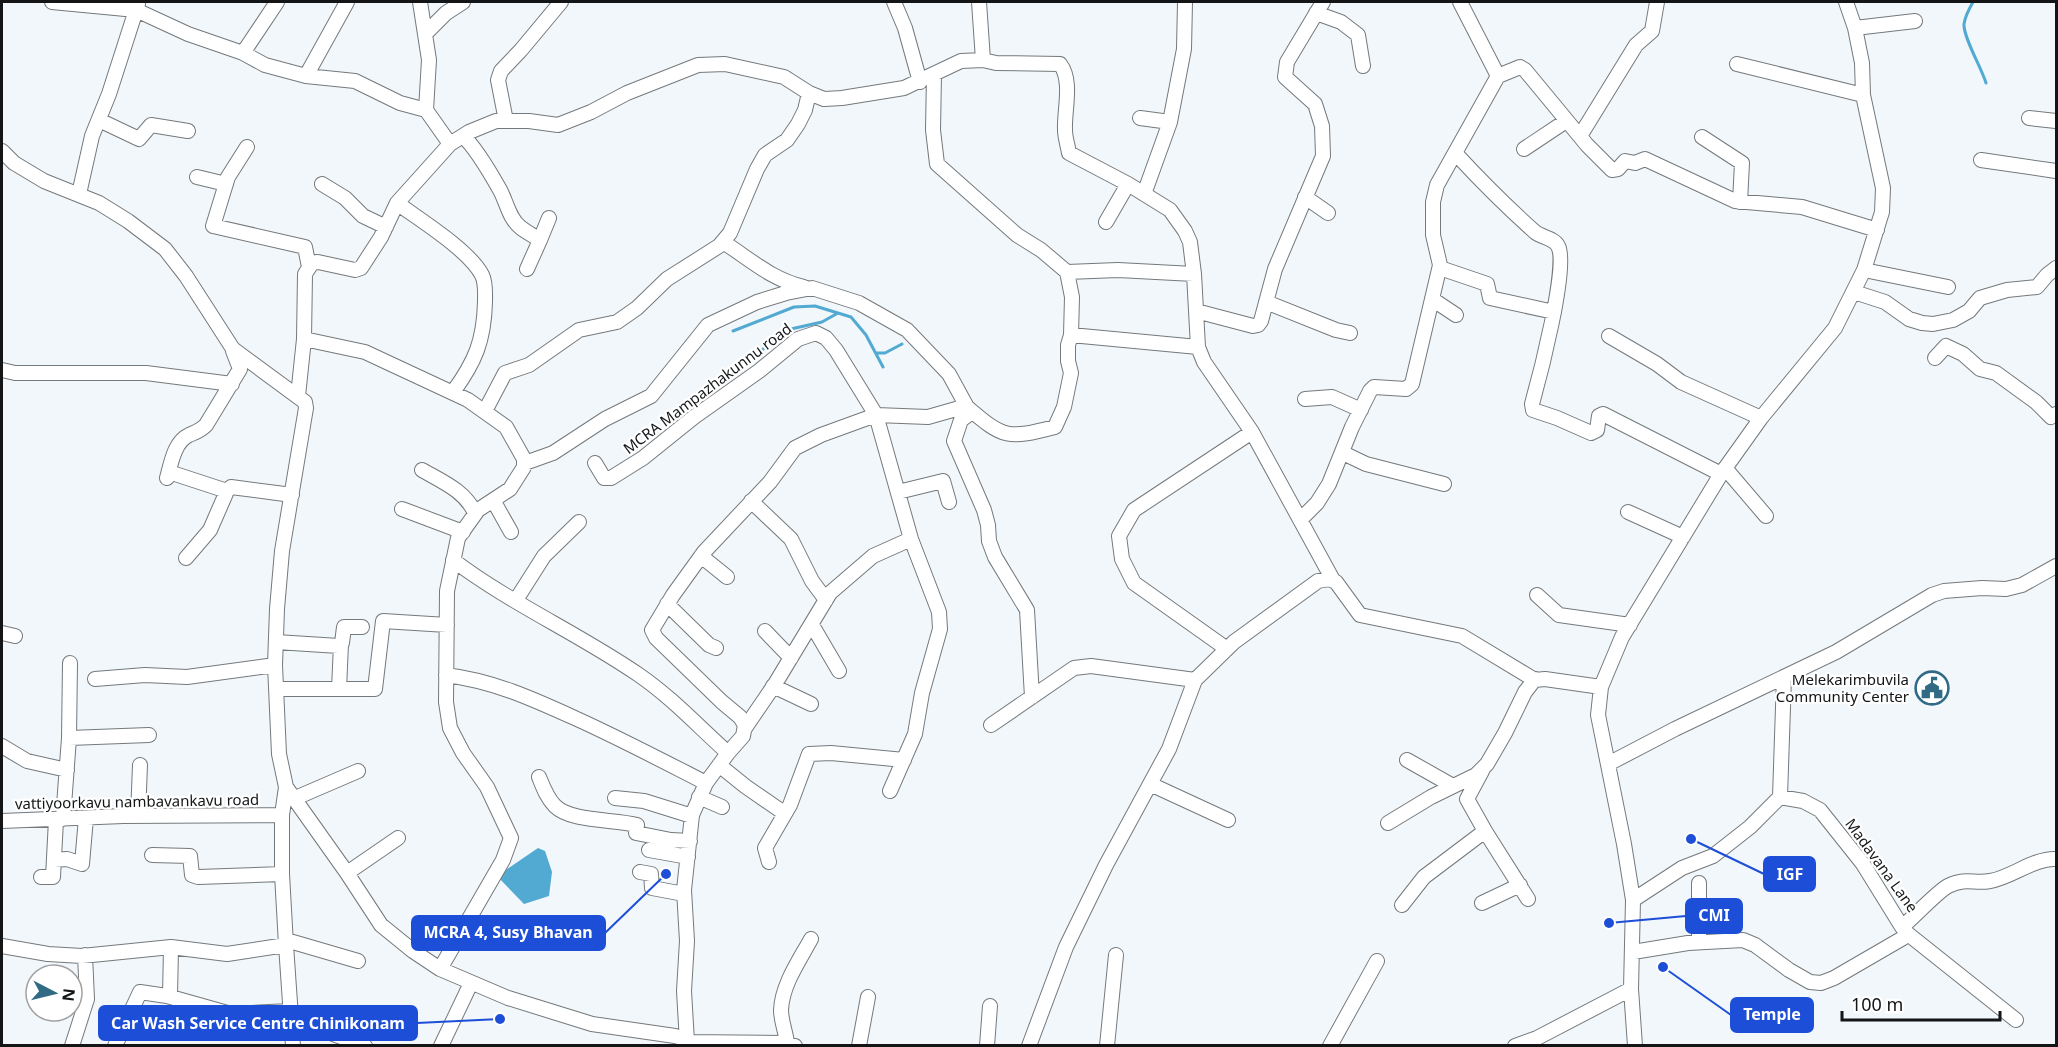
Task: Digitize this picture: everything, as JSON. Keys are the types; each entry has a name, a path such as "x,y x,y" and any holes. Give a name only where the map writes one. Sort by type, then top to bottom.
{"street":[{"path":"52,2 137,6 188,34 243,53 266,65 306,76 355,81 400,104 426,111 450,144"},
{"path":"243,53 277,2"},
{"path":"306,76 347,2"},
{"path":"420,2 429,60 426,111"},
{"path":"425,34 446,13 463,2"},
{"path":"506,121 498,80 501,71 561,2"},
{"path":"894,2 905,28 920,82"},
{"path":"979,2 983,60"},
{"path":"1144,194 1170,122 1184,49 1185,2"},
{"path":"1460,2 1498,76"},
{"path":"1580,136 1636,45 1652,31 1658,2"},
{"path":"1635,1046 1631,989 1633,900 1598,716 1601,687 1622,637 1723,471 1761,418 1835,328 1864,270 1882,212 1883,188 1863,95 1862,63 1855,28 1846,2"},
{"path":"79,194 92,136 109,94 137,6"},
{"path":"1196,311 1256,326 1261,321 1275,269 1323,156 1322,126 1314,104 1286,76 1287,62 1319,7 1358,35 1363,66"},
{"path":"1855,28 1915,21"},
{"path":"298,396 304,339 305,274 309,267 312,263 318,262 355,270 361,268 386,227 397,202 450,144 496,121 529,121 558,125 698,64 725,64 784,77 824,99 889,92 920,82 961,61 1060,64 1064,69 1066,88 1065,131 1069,153 1128,184 1170,210 1185,231 1190,242 1194,274 1198,347 1204,362 1252,432 1333,580 1360,615 1462,636 1535,679 1601,687"},
{"path":"1737,64 1863,95"},
{"path":"1300,520 1317,503 1329,484 1352,427 1374,387 1406,388 1412,384 1440,268 1433,235 1433,202 1437,185 1498,76 1522,68 1566,121 1612,170 1618,169 1627,160 1635,164 1645,159 1740,202 1802,207 1877,230"},
{"path":"723,242 774,277 859,303 908,330 949,374 969,410 989,427 1017,436 1055,427 1068,391 1071,373 1068,345 1071,334 1072,297 1067,272 1041,250 1017,235 937,164 933,130 933,74"},
{"path":"485,411 505,373 529,365 579,330 617,322 637,308 667,279 715,250 730,233 765,155 787,140 805,110 810,93"},
{"path":"1140,118 1170,122"},
{"path":"2029,118 2056,121"},
{"path":"99,120 139,140 151,125 189,131"},
{"path":"1524,149 1566,121"},
{"path":"462,136 472,145 501,191 507,209 519,227 540,240"},
{"path":"1702,137 1742,163 1740,202"},
{"path":"247,147 228,177 213,226 305,247 309,267"},
{"path":"2,151 14,163 44,181 99,203 128,221 165,249 186,276 233,349 238,364 240,364 232,384 206,425 200,431 188,435 177,446 168,475 227,491"},
{"path":"1456,154 1496,197 1536,233 1558,245 1560,268 1554,312 1532,404 1533,410 1591,434 1597,430 1599,416 1603,414 1723,471 1766,516"},
{"path":"1981,160 2056,171"},
{"path":"197,177 226,184"},
{"path":"322,184 345,198 363,216 386,227"},
{"path":"1106,222 1128,184"},
{"path":"1305,197 1328,213"},
{"path":"397,202 467,256 482,275 485,289 482,337 468,372 453,392"},
{"path":"527,269 549,218"},
{"path":"1440,268 1487,284 1490,298 1554,312"},
{"path":"1854,292 1885,302 1909,319 1933,324 1953,320 1969,311 1980,297 2007,290 2037,287 2056,268"},
{"path":"1067,272 1118,270 1194,274"},
{"path":"1864,270 1948,287"},
{"path":"525,463 553,453 605,419 651,396 708,325 757,302 812,288"},
{"path":"1432,299 1456,315"},
{"path":"1266,302 1336,330 1350,333"},
{"name":"MCRA Mampazhakunnu road","path":"595,463 604,478 611,478 619,474 759,371 798,339 816,333 826,338 836,350 876,415 911,539 941,621 922,693 915,734 890,791"},
{"path":"1071,334 1198,347"},
{"path":"1609,336 1657,364 1681,382 1761,418"},
{"path":"304,339 365,352 468,400 506,427 525,463 520,476 510,489 475,513 458,538 447,591 446,702 450,728 463,753 487,788 511,838 503,860 440,969"},
{"path":"1935,358 1946,346 1955,350 1980,369 1996,373 2036,402 2050,417 2056,414"},
{"path":"233,349 305,402 306,408 282,552 275,665 279,754 290,793 381,925 412,951 440,969 508,998 592,1024 675,1036 688,1044 791,1044 782,1014 783,996 811,939"},
{"path":"2,370 15,373 146,373 232,384"},
{"path":"1305,399 1332,397 1361,410"},
{"path":"688,1044 684,991 687,941 684,894 692,816 706,783 743,736 745,725 740,717 691,674 653,634 654,626 701,556 770,482 795,448 821,435 876,415 928,417 969,410"},
{"path":"969,410 961,420 954,441 984,510 989,541 995,557 1027,610 1032,697"},
{"path":"1227,649 1134,583 1122,560 1119,536 1134,510 1252,432"},
{"path":"1343,453 1366,464 1444,484"},
{"path":"422,470 458,491 470,502 475,513"},
{"path":"898,492 943,481 949,502"},
{"path":"186,558 210,530 227,491 231,487 292,495"},
{"path":"493,500 511,532"},
{"path":"751,501 791,539 812,581 826,600"},
{"path":"402,509 463,532"},
{"path":"1628,512 1683,537"},
{"path":"516,600 544,556 579,522"},
{"path":"744,728 791,658 830,593 873,556 911,539"},
{"path":"701,556 727,577"},
{"path":"453,560 485,583 640,675 671,700 728,753"},
{"path":"1608,764 1675,729 1836,652 1932,595 1944,591 2007,589 2022,585 2056,566"},
{"path":"1029,1046 1066,947 1106,865 1169,749 1195,680 1227,649 1318,581 1333,580"},
{"path":"1537,596 1559,615 1630,624"},
{"path":"667,604 709,645 716,648"},
{"path":"277,689 375,689 383,621 447,625"},
{"path":"812,625 839,671"},
{"path":"339,689 344,627 362,627"},
{"path":"765,631 791,658"},
{"path":"276,642 338,646 341,644"},
{"path":"41,876 53,877 67,770 70,663"},
{"path":"95,679 145,675 187,677 275,665"},
{"path":"991,725 1074,668 1083,666 1195,680"},
{"path":"446,675 510,689 625,741 706,783"},
{"path":"1633,900 1682,868 1713,856 1750,827 1780,797 1784,677"},
{"path":"1528,899 1467,799 1505,733 1525,692 1535,679"},
{"path":"773,686 811,704"},
{"path":"69,738 149,735"},
{"path":"2,746 27,761 67,770"},
{"path":"769,862 765,848 790,805 809,754 831,753 904,760"},
{"path":"1407,759 1453,786"},
{"path":"138,816 140,765"},
{"path":"719,765 784,813"},
{"path":"1388,823 1476,775 1484,766"},
{"path":"290,793 358,771"},
{"path":"539,777 547,796 556,807 571,815 623,821 637,825 636,833 690,841"},
{"path":"1150,784 1228,820"},
{"path":"290,793 282,815 282,874 293,1046"},
{"path":"699,797 722,807"},
{"name":"Madavana Lane","path":"1780,797 1803,801 1820,810 1863,864 1905,931 1946,887 1966,880 1990,881 2019,869 2056,859"},
{"path":"615,798 644,801 692,816"},
{"name":"vattiyoorkavu nambavankavu road","path":"2,821 138,816 282,815"},
{"path":"54,860 68,859 82,864 86,818"},
{"path":"1402,905 1424,877 1485,831"},
{"path":"347,873 398,838"},
{"path":"649,850 688,857"},
{"path":"152,855 189,856 192,875 198,877 282,874"},
{"path":"640,872 651,874 652,888 684,894"},
{"path":"1699,883 1699,942"},
{"path":"1482,903 1520,885"},
{"path":"1633,952 1699,942 1743,940 1755,945 1810,982 1821,983 1882,952 1905,931 2016,1020"},
{"path":"2,946 48,954 85,955 171,947 227,954 286,943 358,961"},
{"path":"170,997 171,947"},
{"path":"72,1046 87,999 85,955"},
{"path":"1107,1046 1116,955"},
{"path":"1330,1046 1377,961"},
{"path":"441,1046 471,983"},
{"path":"1515,1046 1537,1038 1631,989"},
{"path":"116,1046 140,992 170,997 231,1014 290,1014 365,1046"},
{"path":"859,1046 868,997"},
{"path":"987,1046 990,1006"}],"water":[{"path":"538,848 545,851 552,872 549,896 524,904 497,876"}],"waterway":[{"path":"1973,2 1965,19 1964,30 1986,83"},
{"path":"733,331 794,307 815,306 851,317 866,335 883,367"},
{"path":"748,360 791,329 822,322 838,313"},
{"path":"876,353 885,353 902,344"}],"place":[{"name":"Melekarimbuvila Community Center","path":"1932,688"},
{"name":"IGF","path":"1691,839"},
{"name":"MCRA 4, Susy Bhavan","path":"666,874"},
{"name":"CMI","path":"1609,923"},
{"name":"Temple","path":"1663,967"},
{"name":"Car Wash Service Centre Chinikonam","path":"500,1019"}]}
